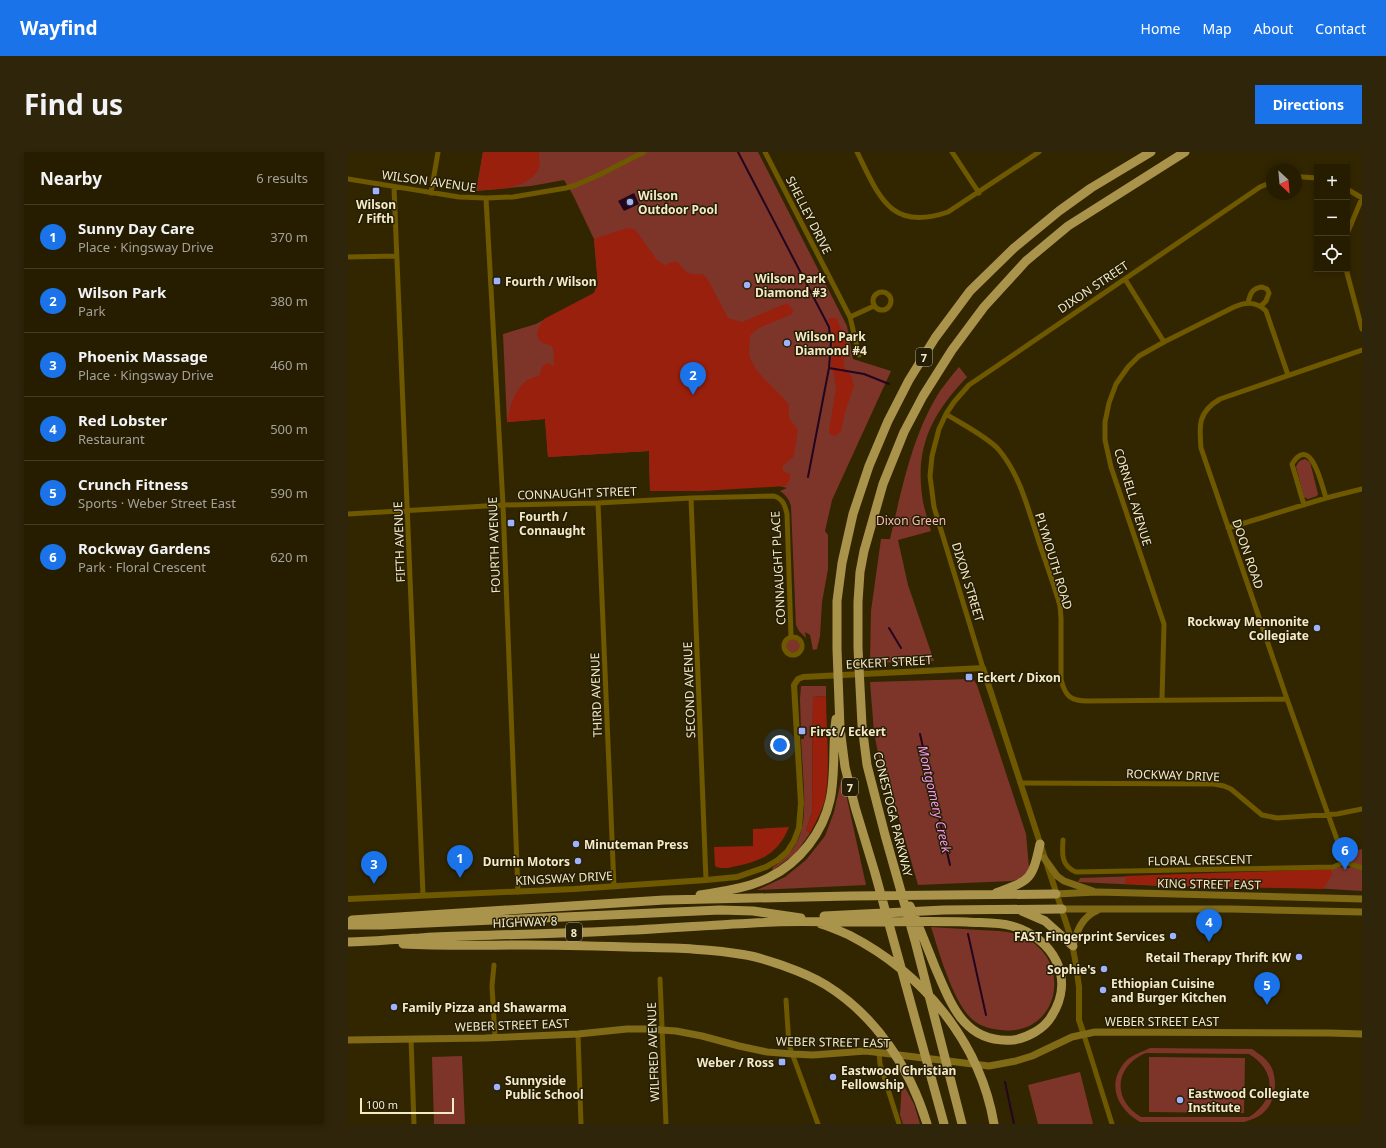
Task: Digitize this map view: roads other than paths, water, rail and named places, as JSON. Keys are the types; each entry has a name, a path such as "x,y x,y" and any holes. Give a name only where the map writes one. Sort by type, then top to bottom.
{"highway":[{"name":"7","path":"944,1124 845,767 840,728 837,649 837,601 842,563 853,514 868,466 888,420 909,380 935,338 970,291 1014,248 1059,211 1091,188 1151,152"},
{"name":"CONESTOGA PARKWAY","path":"962,1124 941,1039 867,765 859,696 858,602 860,572 883,484 904,432 923,396 952,350 984,307 1026,262 1068,226 1185,152"},
{"path":"664,900 725,891 751,884 771,877 798,857 809,844 825,818 830,800 833,783 834,730 839,697"},
{"path":"989,895 1023,882 1028,878 1035,866 1040,844"},
{"path":"775,922 952,922 1012,926 1039,939 1047,946 1059,967 1062,982 1061,992 1054,1013 1049,1021 1041,1028 1018,1039 994,1039 983,1036 970,1028 961,1019 953,1008 925,941 894,866"},
{"path":"664,900 1056,894"},
{"name":"HIGHWAY 8","path":"348,920 664,900"},
{"path":"1015,909 1045,921 1072,946"},
{"path":"775,922 824,916 897,911 1062,909"},
{"path":"348,925 382,925 720,910 753,910 788,915 820,923 850,936 884,956 916,983 943,1010 966,1044 981,1078 993,1120"},
{"name":"HIGHWAY 8","path":"348,942 671,929 775,922"},
{"path":"374,942 715,950 747,955 799,972 825,984 847,1000 876,1028 892,1049 906,1072 928,1124"}],"main road":[{"path":"1044,858 1057,876 1064,881 1097,892"},
{"name":"KING STREET EAST","path":"1056,894 1097,892 1362,899"},
{"name":"KING STREET EAST","path":"1062,909 1231,909 1362,912"},
{"path":"1072,946 1078,928 1082,922 1090,913 1100,909"},
{"name":"WEBER STREET EAST","path":"348,1040 578,1034 626,1029 662,1030 702,1036 767,1052 793,1054 866,1051 989,1066 1016,1061 1032,1056 1072,1037 1095,1032 1362,1034"}],"street":[{"path":"431,193 438,152"},
{"name":"WILSON AVENUE","path":"348,179 459,198 520,196 566,188 601,174 644,152"},
{"name":"SHELLEY DRIVE","path":"765,152 850,317 859,355"},
{"path":"857,152 879,194 890,208 910,218 932,218 948,212 979,193 1039,152"},
{"path":"952,152 979,193"},
{"path":"1302,176 1314,178"},
{"name":"DIXON STREET","path":"1084,1035 1079,1020 1076,965 1062,909 1044,858 983,668 934,507 930,476 932,456 946,414 954,402 969,386 1260,187 1266,184"},
{"name":"FIFTH AVENUE","path":"394,187 423,895"},
{"path":"1350,191 1362,198 1350,227"},
{"name":"FOURTH AVENUE","path":"486,198 503,505 518,892"},
{"path":"348,257 396,256"},
{"path":"1347,272 1362,329"},
{"path":"1125,279 1164,342"},
{"path":"1261,306 1266,301 1269,293 1267,289 1262,287 1254,289 1250,293 1248,303 1254,303 1261,306 1266,311 1288,375"},
{"name":"CORNELL AVENUE","path":"1162,700 1164,624 1111,467 1105,440 1105,422 1109,403 1116,384 1128,368 1140,356 1164,342 1234,307 1248,303"},
{"path":"850,317 874,306"},
{"name":"DOON ROAD","path":"1345,862 1287,699 1201,448 1200,428 1202,418 1210,405 1220,399 1362,350"},
{"name":"PLYMOUTH ROAD","path":"946,414 973,430 998,449 1016,477 1024,496 1060,606 1061,679 1063,688 1071,698 1077,701 1287,699"},
{"path":"1304,505 1292,464 1301,456 1311,458 1315,464 1326,498"},
{"path":"1228,528 1326,498 1362,489"},
{"name":"CONNAUGHT STREET","path":"348,514 503,505 598,503 691,498 774,496 782,500"},
{"name":"SECOND AVENUE","path":"691,498 706,880"},
{"name":"CONNAUGHT PLACE","path":"782,500 786,507 787,514 791,636"},
{"name":"THIRD AVENUE","path":"598,503 614,887"},
{"name":"ECKERT STREET","path":"778,860 787,852 794,841 799,828 801,803 794,685 798,679 810,676 983,668"},
{"name":"ROCKWAY DRIVE","path":"1020,783 1214,784 1231,789 1262,815 1277,818 1329,815 1362,809"},
{"name":"FLORAL CRESCENT","path":"1063,840 1062,857 1071,870 1076,872 1333,867 1345,862"},
{"name":"KINGSWAY DRIVE","path":"348,899 614,887 706,880 737,877 754,872 778,860"},
{"path":"1345,862 1362,868"},
{"path":"494,965 492,986 495,1037"},
{"name":"WILFRED AVENUE","path":"660,979 666,1124"},
{"path":"786,1000 789,1045 818,1124"},
{"path":"578,1034 581,1124"},
{"path":"1084,1035 1112,1124"},
{"path":"411,1039 414,1124"},
{"path":"879,1052 880,1064 899,1124"}],"waterway":[{"name":"Montgomery Creek","path":"738,152 829,327 831,342 829,368 808,477"},
{"path":"829,368 864,374 889,384"},
{"name":"Montgomery Creek","path":"889,628 901,648"},
{"name":"Montgomery Creek","path":"920,734 950,865"},
{"name":"Montgomery Creek","path":"968,934 986,1015"},
{"name":"Montgomery Creek","path":"1005,1082 1014,1124"}],"place":[{"name":"Wilson / Fifth","path":"376,191"},
{"name":"Wilson Outdoor Pool","path":"630,202"},
{"name":"Fourth / Wilson","path":"497,281"},
{"name":"Wilson Park Diamond #3","path":"747,285"},
{"name":"Wilson Park Diamond #4","path":"787,343"},
{"name":"Wilson Park","path":"693,395"},
{"name":"Fourth / Connaught","path":"511,523"},
{"name":"Rockway Mennonite Collegiate","path":"1317,628"},
{"name":"Eckert / Dixon","path":"969,677"},
{"name":"First / Eckert","path":"802,731"},
{"name":"Minuteman Press","path":"576,844"},
{"name":"Durnin Motors","path":"578,861"},
{"name":"Rockway Gardens","path":"1345,870"},
{"name":"Sunny Day Care","path":"460,878"},
{"name":"Phoenix Massage","path":"374,884"},
{"name":"FAST Fingerprint Services","path":"1173,936"},
{"name":"Red Lobster","path":"1209,942"},
{"name":"Retail Therapy Thrift KW","path":"1299,957"},
{"name":"Sophie's","path":"1104,969"},
{"name":"Ethiopian Cuisine and Burger Kitchen","path":"1103,990"},
{"name":"Crunch Fitness","path":"1267,1005"},
{"name":"Family Pizza and Shawarma","path":"394,1007"},
{"name":"Weber / Ross","path":"782,1062"},
{"name":"Eastwood Christian Fellowship","path":"833,1077"},
{"name":"Sunnyside Public School","path":"497,1087"},
{"name":"Eastwood Collegiate Institute","path":"1180,1100"}],"park label":[{"name":"Dixon Green","path":"911,520"}]}
